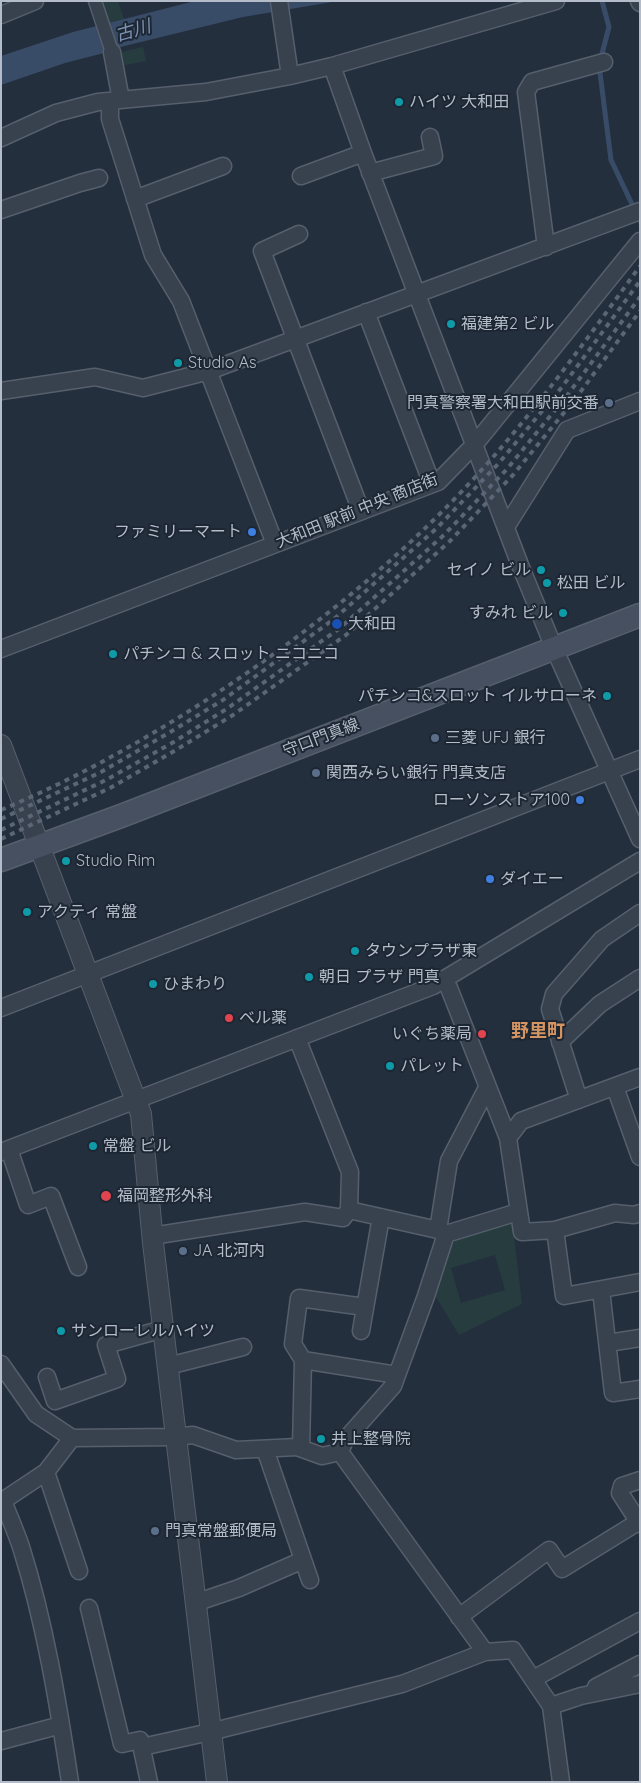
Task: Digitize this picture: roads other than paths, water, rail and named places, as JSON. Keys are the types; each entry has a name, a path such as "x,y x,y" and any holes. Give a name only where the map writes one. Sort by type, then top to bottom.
{"main road":[{"name":"守口門真線","path":"1,860 121,816 640,615"}],"street":[{"path":"1,15 34,1"},
{"path":"95,1 112,52 115,101 110,119 153,256 181,301 275,544"},
{"path":"1,138 56,113 98,102 206,92 290,76 332,66 556,1"},
{"path":"280,8 290,76"},
{"path":"546,247 526,92 532,82 604,62"},
{"path":"332,66 370,173 554,648 640,839"},
{"path":"370,173 434,156 430,137"},
{"path":"301,176 363,153"},
{"path":"135,199 223,166"},
{"path":"1,210 100,178"},
{"path":"1,391 95,377 143,388 209,371 640,211"},
{"path":"299,234 262,251 361,511"},
{"name":"大和田 駅前 中央 商店街","path":"1,649 438,482 475,444 640,241"},
{"path":"366,312 432,484"},
{"path":"506,527 567,430 640,402"},
{"path":"1,746 7,780 38,845 141,1114 152,1236 217,1782"},
{"path":"1,1008 640,759"},
{"path":"78,1267 51,1196 28,1205 5,1151 433,986 640,861"},
{"path":"578,1100 550,1010 554,994 602,939 640,912"},
{"path":"560,1042 600,1004 640,978"},
{"path":"443,979 449,988 508,1138 522,1232 555,1230 615,1213 634,1215 640,1213"},
{"path":"152,1236 304,1212 343,1218 349,1210 350,1172 297,1038"},
{"path":"508,1138 521,1121 640,1077"},
{"path":"615,1087 640,1157"},
{"path":"340,1452 345,1440 393,1386 426,1296 442,1232 450,1161 487,1088"},
{"path":"349,1210 442,1232 518,1212"},
{"path":"361,1331 381,1217"},
{"path":"555,1230 564,1296 640,1282"},
{"path":"601,1290 613,1393 640,1389"},
{"path":"301,1448 303,1360 293,1344 299,1298 365,1307"},
{"path":"47,1377 55,1401 117,1379 106,1345 163,1329"},
{"path":"608,1342 640,1338"},
{"path":"168,1366 243,1347"},
{"path":"303,1360 396,1375"},
{"path":"1,1364 36,1414 72,1438 176,1437 192,1435 236,1450 297,1447 322,1456 340,1452"},
{"path":"70,1782 61,1725 36,1601 21,1546 2,1502 46,1472 72,1438"},
{"path":"265,1449 310,1580"},
{"path":"340,1452 485,1652"},
{"path":"46,1472 78,1571"},
{"path":"459,1617 549,1550 562,1569 639,1523 620,1493 622,1486 640,1480"},
{"path":"195,1603 240,1588 303,1560"},
{"path":"89,1608 122,1744 140,1740 149,1782"},
{"path":"532,1679 640,1621"},
{"path":"142,1747 402,1684 485,1652 512,1650 550,1706 561,1782"},
{"path":"581,1696 640,1664"},
{"path":"550,1706 581,1696 640,1684"},
{"path":"1,1741 61,1725"}],"water":[{"name":"古川","path":"195,1 338,1 243,17 104,51 104,53 65,63 1,85 1,56 73,32"}],"waterway":[{"path":"602,1 609,27 599,65 611,160 640,221"}],"railway":[{"path":"1,810 98,764 205,701 310,627 360,587 407,545 494,456 551,387 640,266"},
{"path":"1,819 101,772 167,734 223,700 334,619 437,528 499,463 562,387 640,281"},
{"path":"1,830 106,780 172,743 228,708 340,628 444,535 507,469 569,393 640,297"},
{"path":"1,839 110,788 176,750 233,715 346,635 450,541 513,475 576,398 640,311"}],"place":[{"name":"ハイツ 大和田","path":"399,102"},
{"name":"福建第2 ビル","path":"451,324"},
{"name":"Studio As","path":"178,363"},
{"name":"門真警察署大和田駅前交番","path":"609,403"},
{"name":"ファミリーマート","path":"252,532"},
{"name":"セイノ ビル","path":"541,570"},
{"name":"松田 ビル","path":"547,583"},
{"name":"すみれ ビル","path":"563,613"},
{"name":"大和田","path":"337,624"},
{"name":"パチンコ & スロット ニコニコ","path":"113,654"},
{"name":"パチンコ&スロット イルサローネ","path":"607,696"},
{"name":"三菱 UFJ 銀行","path":"435,738"},
{"name":"関西みらい銀行 門真支店","path":"316,773"},
{"name":"ローソンストア100","path":"580,800"},
{"name":"Studio Rim","path":"66,861"},
{"name":"ダイエー","path":"490,879"},
{"name":"アクティ 常盤","path":"27,912"},
{"name":"タウンプラザ東","path":"355,951"},
{"name":"朝日 プラザ 門真","path":"309,977"},
{"name":"ひまわり","path":"153,984"},
{"name":"ベル薬","path":"229,1018"},
{"name":"いぐち薬局","path":"482,1034"},
{"name":"パレット","path":"390,1066"},
{"name":"常盤 ビル","path":"93,1146"},
{"name":"福岡整形外科","path":"106,1196"},
{"name":"JA 北河内","path":"183,1251"},
{"name":"サンローレルハイツ","path":"61,1331"},
{"name":"井上整骨院","path":"321,1439"},
{"name":"門真常盤郵便局","path":"155,1531"}],"district":[{"name":"野里町","path":"538,1032"}]}
